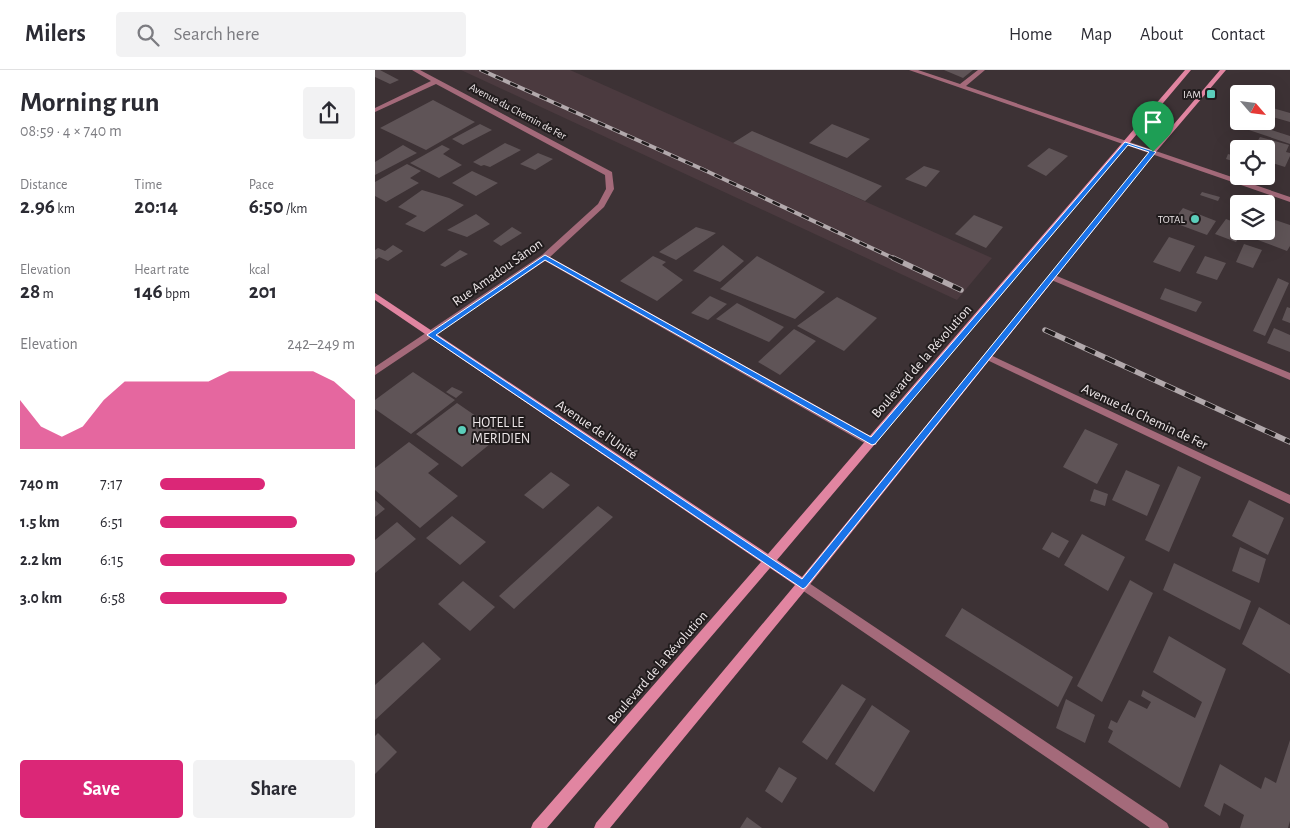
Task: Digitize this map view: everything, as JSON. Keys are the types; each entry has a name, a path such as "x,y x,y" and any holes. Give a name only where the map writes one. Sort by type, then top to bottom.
{"main road":[{"name":"Boulevard de la Révolution","path":"538,828 872,442 1188,70"},
{"path":"601,828 803,584 1153,152 1223,70"},
{"name":"Avenue de l'Unité","path":"375,296 767,562 803,584"}],"street":[{"name":"Avenue du Chemin de Fer","path":"415,70 609,174"},
{"path":"911,70 1290,200"},
{"path":"961,87 982,70"},
{"path":"375,110 436,81"},
{"name":"Rue Amadou Sânon","path":"375,372 545,257 601,206 610,189 609,174"},
{"path":"545,257 872,442"},
{"path":"1052,277 1290,377"},
{"name":"Avenue du Chemin de Fer","path":"988,357 1290,500"},
{"path":"803,584 1162,828"}],"shaded area":[{"path":"461,70 570,70 992,258 957,300"}],"building":[{"path":"375,70 380,70 399,80 390,84 375,77"},
{"path":"944,70 973,70 963,78"},
{"path":"433,100 475,122 426,150 380,128"},
{"path":"1275,109 1290,113 1290,122 1275,118"},
{"path":"480,124 492,130 463,145 452,139"},
{"path":"832,124 870,139 847,158 809,143"},
{"path":"1249,130 1272,130 1290,136 1290,144"},
{"path":"752,131 882,186 865,201 733,143"},
{"path":"1260,137 1271,140 1258,140"},
{"path":"1275,141 1289,145 1286,152 1290,153 1290,156 1285,167 1275,164"},
{"path":"505,143 521,150 490,167 481,166 473,162"},
{"path":"403,145 417,153 375,175 375,162"},
{"path":"442,145 450,149 443,154 462,165 439,178 410,163"},
{"path":"1049,148 1068,156 1046,176 1027,166"},
{"path":"538,153 553,159 535,170 520,164"},
{"path":"1228,154 1230,155 1230,160 1226,159"},
{"path":"407,164 421,171 410,178 419,183 386,202 375,196 375,182"},
{"path":"924,166 940,171 926,187 905,179"},
{"path":"472,171 498,183 476,196 452,183"},
{"path":"422,190 449,198 464,205 424,232 405,224 417,216 398,207"},
{"path":"1202,192 1220,197 1218,201 1200,195"},
{"path":"1183,208 1216,221 1207,235 1172,222"},
{"path":"476,214 490,224 467,237 447,230"},
{"path":"974,215 1003,227 986,248 955,234"},
{"path":"1226,219 1230,221 1230,240 1215,234"},
{"path":"1275,220 1290,225 1290,246 1287,251 1258,240 1275,240"},
{"path":"512,227 522,233 501,246 493,241"},
{"path":"696,227 716,233 676,260 659,252"},
{"path":"1169,237 1195,246 1180,272 1153,262"},
{"path":"1244,244 1262,250 1253,268 1236,262"},
{"path":"393,245 403,251 388,261 379,257 375,260 375,250 378,248 385,251"},
{"path":"723,245 744,261 720,282 693,271"},
{"path":"460,250 468,254 445,267 440,265"},
{"path":"653,256 666,262 662,265 683,280 657,301 620,281"},
{"path":"757,256 825,292 795,319 720,289"},
{"path":"1205,256 1226,263 1217,280 1196,273"},
{"path":"1278,278 1289,283 1265,336 1253,331"},
{"path":"1165,288 1202,302 1196,312 1160,299"},
{"path":"710,296 727,304 708,320 691,313"},
{"path":"837,297 877,318 844,351 797,326"},
{"path":"737,303 784,327 769,342 716,319"},
{"path":"1287,307 1290,308 1290,323 1282,320"},
{"path":"1274,328 1290,335 1290,352 1267,343"},
{"path":"794,329 816,341 780,375 758,362"},
{"path":"413,372 455,400 411,434 375,409 375,400"},
{"path":"452,387 463,392 456,398 446,392"},
{"path":"457,403 502,434 462,467 416,434"},
{"path":"1085,429 1118,444 1097,484 1063,467"},
{"path":"409,442 439,464 428,473 458,496 420,528 375,490 375,468"},
{"path":"1178,466 1201,477 1169,552 1145,540"},
{"path":"1126,470 1160,485 1147,516 1112,500"},
{"path":"551,472 570,485 543,509 524,495"},
{"path":"1094,489 1108,494 1105,506 1090,501"},
{"path":"375,500 385,509 375,517"},
{"path":"1249,500 1284,518 1268,555 1232,536"},
{"path":"598,506 613,517 514,609 499,596"},
{"path":"452,516 486,542 460,565 426,538"},
{"path":"397,522 416,539 375,573 375,540"},
{"path":"1052,532 1069,541 1059,558 1042,549"},
{"path":"1082,534 1125,557 1108,591 1064,565"},
{"path":"1240,547 1266,559 1259,583 1232,571"},
{"path":"1174,563 1251,601 1240,630 1163,590"},
{"path":"1130,580 1153,593 1102,702 1077,686"},
{"path":"463,581 495,607 470,631 438,604"},
{"path":"1259,607 1290,625 1290,674 1242,644"},
{"path":"962,608 1073,677 1058,707 945,636"},
{"path":"1169,636 1226,669 1180,788 1108,742 1113,731 1108,728 1111,720 1117,723 1129,700 1147,709 1151,702 1141,696 1143,690 1195,718 1202,702 1153,672"},
{"path":"423,642 441,659 375,720 375,685"},
{"path":"842,684 866,699 827,760 802,742"},
{"path":"1066,699 1095,715 1085,743 1056,728"},
{"path":"872,705 910,731 874,792 835,764"},
{"path":"378,733 397,752 375,774 375,736"},
{"path":"1290,740 1290,821 1288,828 1240,828 1244,815 1224,803 1220,816 1204,806 1220,764 1261,789 1265,777 1276,783"},
{"path":"779,767 797,778 782,803 765,791"},
{"path":"747,817 762,828 740,828"}],"railway":[{"path":"481,70 702,169 895,259"},
{"path":"893,258 961,290"},
{"path":"1045,330 1290,442"}],"place":[{"name":"IAM","path":"1211,94"},
{"name":"TOTAL","path":"1195,219"},
{"name":"HOTEL LE MERIDIEN","path":"462,430"}],"route":[{"path":"1127,143 1153,152 803,584 767,562 431,335 545,257 872,442 1127,143"}]}
